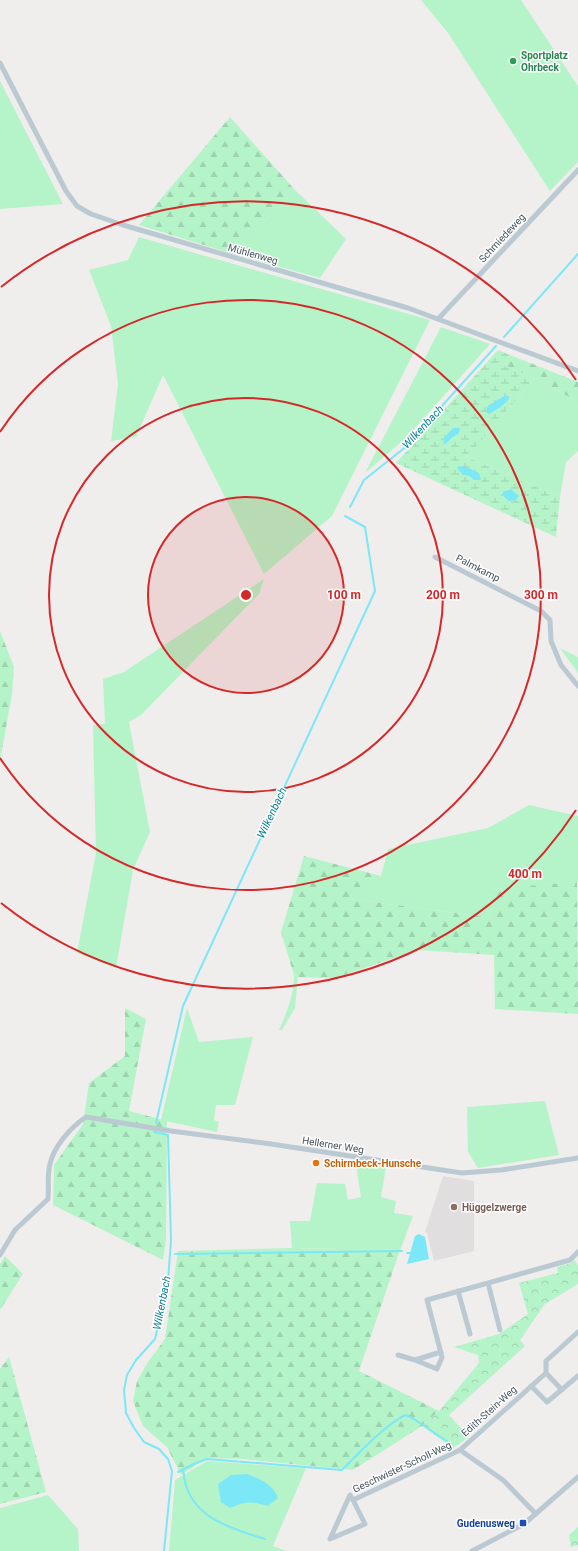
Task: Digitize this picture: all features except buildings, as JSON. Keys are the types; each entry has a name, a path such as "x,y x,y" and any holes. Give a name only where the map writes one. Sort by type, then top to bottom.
{"street":[{"name":"Mühlenweg","path":"0,63 66,191 77,206 91,214 123,225 408,308 578,371"},
{"name":"Schmiedeweg","path":"438,319 578,170"},
{"name":"Palmkamp","path":"435,557 541,611 550,620 551,641 561,665 578,686"},
{"name":"Hellerner Weg","path":"0,1255 15,1230 48,1199 49,1167 52,1157 64,1138 78,1122 86,1117 462,1174 500,1170 578,1158"},
{"path":"398,1355 438,1369 442,1357 427,1300 570,1260 578,1252"},
{"path":"488,1283 500,1330"},
{"path":"458,1291 470,1334"},
{"path":"562,1390 546,1373 546,1361 577,1333"},
{"path":"415,1360 441,1352"},
{"name":"Edith-Stein-Weg","path":"460,1450 546,1373"},
{"name":"Edith-Stein-Weg","path":"531,1386 547,1402 578,1376"},
{"path":"460,1450 503,1480 536,1514"},
{"name":"Geschwister-Scholl-Weg","path":"353,1500 460,1450"},
{"path":"472,1551 516,1529 536,1514 578,1477"},
{"name":"Geschwister-Scholl-Weg","path":"350,1494 353,1500 365,1524 330,1539 350,1494"}],"shaded area":[{"name":"Hüggelzwerge","path":"443,1176 474,1181 474,1251 434,1261 427,1233 425,1232"}],"green space":[{"path":"421,0 521,0 578,86 578,162 550,191 448,33"},
{"path":"0,81 63,204 0,209"},
{"path":"230,117 295,190 233,254 139,225"},
{"path":"295,190 346,239 320,278 233,254"},
{"path":"139,237 430,320 332,516 264,574 163,375 136,437 111,441 118,384 111,326 89,270 128,260"},
{"path":"441,327 490,344 407,437 365,473"},
{"path":"498,350 510,355 504,366 535,378 467,457 560,497 556,537 396,463","holes":["504,395 506,403 494,411 498,399","453,428 453,437 444,445 443,439","459,466 467,469 474,480 469,476 463,475"]},
{"path":"510,355 578,382 578,402 535,378 504,366"},
{"path":"535,378 578,402 578,451 566,462 560,497 467,457"},
{"path":"264,579 259,594 141,715 129,722 150,832 133,870 116,968 77,953 96,853 93,725 105,724 103,679 124,672"},
{"path":"0,631 14,667 12,694 0,761"},
{"path":"560,648 578,657 578,673"},
{"path":"529,805 578,816 578,882 491,889 492,918 350,899 381,876 388,849 488,828"},
{"path":"304,856 381,876 351,899 492,918 491,889 577,882 578,1014 495,1009 494,955 418,950 335,978 298,977 294,975 281,932"},
{"path":"294,975 298,977 295,1008 282,1030 279,1030 290,1003"},
{"path":"125,1008 146,1019 129,1111 167,1121 166,1240 163,1260 53,1205 54,1165 83,1124 89,1083 125,1056"},
{"path":"187,1008 199,1042 253,1037 235,1105 216,1105 214,1120 219,1122 217,1132 161,1120"},
{"path":"545,1101 559,1155 478,1168 468,1152 467,1107"},
{"path":"358,1164 386,1167 381,1197 396,1201 394,1213 413,1216 398,1256 395,1250 292,1248 290,1221 310,1221 317,1183 345,1184 348,1200 361,1197 357,1172"},
{"path":"292,1248 395,1250 398,1256 359,1371 439,1411 422,1426 353,1470 241,1459 207,1458 181,1475 167,1447 143,1426 133,1401 137,1381 148,1362 165,1339 178,1251"},
{"path":"5,1256 23,1274 0,1310 0,1264"},
{"path":"574,1260 578,1265 578,1284 545,1304 520,1340 525,1346 449,1415 469,1437 453,1448 422,1426 439,1411 479,1363 478,1355 454,1347 499,1334 528,1314 519,1283 558,1273 557,1267 569,1264"},
{"path":"9,1357 46,1492 0,1504 0,1369"},
{"path":"207,1461 306,1468 273,1546 286,1551 169,1551 175,1480"},
{"path":"48,1495 78,1529 79,1551 0,1551 0,1508"},
{"path":"578,1527 578,1545 571,1547 569,1535"}],"water":[{"path":"505,395 508,396 509,399 505,403 489,414 486,412 488,406"},
{"path":"453,428 460,428 458,434 444,445 443,439"},
{"path":"459,466 467,467 479,473 481,480 474,480 469,476 463,475 457,468"},
{"path":"511,489 519,496 516,500 509,501 502,495 503,492"},
{"path":"419,1234 425,1237 429,1259 407,1264 415,1236"},
{"path":"247,1474 261,1480 273,1489 278,1498 268,1506 249,1502 230,1508 221,1502 218,1484 231,1475"}],"waterway":[{"name":"Wilkenbach","path":"504,337 578,254"},
{"name":"Wilkenbach","path":"350,507 364,480 412,442 432,417 496,346"},
{"name":"Wilkenbach","path":"156,1123 183,1006 375,591 365,527 345,516"},
{"name":"Wilkenbach","path":"154,1132 168,1135 171,1240 168,1281 155,1339 136,1360 127,1375 124,1390 126,1413 134,1428 144,1442 159,1449 168,1459 172,1471 164,1551"},
{"path":"175,1254 402,1251"},
{"path":"178,1472 207,1459 342,1470 391,1424 406,1415 451,1444"},
{"path":"183,1469 185,1482 190,1495 206,1514 216,1521 265,1539"}],"place":[{"name":"Sportplatz Ohrbeck","path":"513,61"},
{"name":"Schirmbeck-Hunsche","path":"316,1163"},
{"name":"Hüggelzwerge","path":"454,1207"},
{"name":"Gudenusweg","path":"523,1523"}]}
